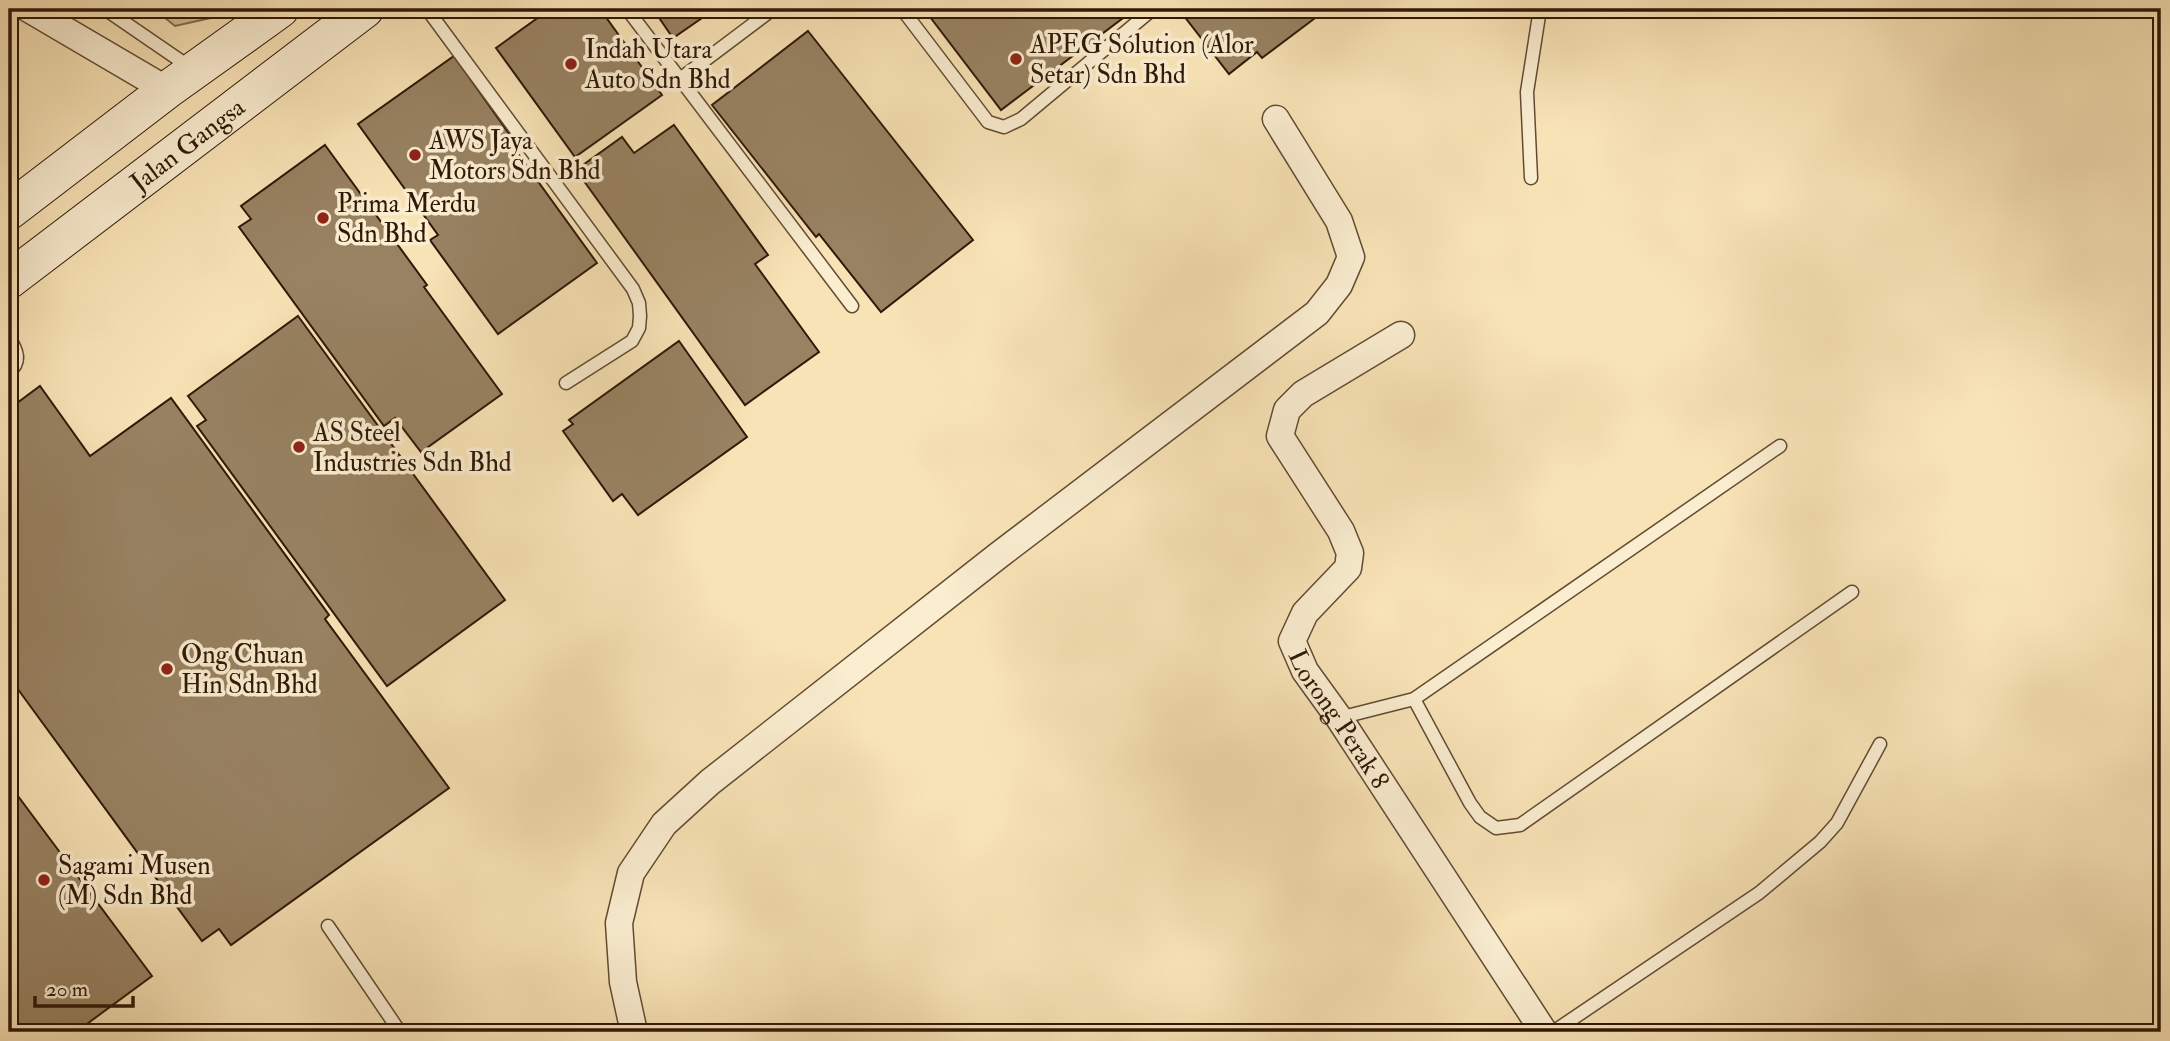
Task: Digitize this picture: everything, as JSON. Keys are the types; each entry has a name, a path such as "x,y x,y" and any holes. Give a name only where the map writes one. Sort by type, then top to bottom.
{"main road":[{"path":"9,211 181,80 280,9"},
{"name":"Jalan Gangsa","path":"9,280 365,9"}],"street":[{"path":"30,9 181,80"},
{"path":"634,1032 623,982 619,923 631,873 664,824 710,782 999,555 1317,313 1339,285 1351,257 1339,221 1276,119"},
{"name":"Lorong Perak 8","path":"1401,335 1303,394 1287,410 1280,436 1341,531 1350,553 1348,568 1305,612 1292,641 1305,671 1339,718 1544,1032"}],"lane":[{"path":"105,9 181,80"},
{"path":"428,9 633,289 639,303 639,328 632,341 566,383"},
{"path":"627,9 852,306"},
{"path":"680,79 773,9"},
{"path":"902,9 988,122 1004,127 1021,119 1153,9"},
{"path":"1531,178 1527,92 1540,9"},
{"path":"9,338 15,346 18,360 9,372"},
{"path":"1339,718 1414,699 1780,446"},
{"path":"1414,699 1480,817 1496,828 1520,825 1852,592"},
{"path":"1553,1032 1759,894 1820,842 1837,823 1880,744"},
{"path":"328,926 400,1032"}],"shaded area":[{"path":"154,9 226,9 215,17 175,26"}],"building":[{"path":"550,9 600,9 662,95 575,157 496,48"},
{"path":"653,9 715,9 673,38"},
{"name":"APEG Solution (Alor Setar) Sdn Bhd","path":"924,9 1135,9 1001,110"},
{"path":"1194,9 1327,9 1262,58 1257,52 1229,74 1184,16"},
{"path":"808,31 973,240 881,312 819,234 816,237 712,105"},
{"path":"454,56 515,142 511,144 597,263 498,334 430,240 438,235 358,124"},
{"path":"674,125 768,255 755,264 819,352 745,405 576,170 622,137 634,153"},
{"path":"325,145 502,394 421,452 395,418 384,426 239,227 251,219 241,206"},
{"path":"298,316 505,600 387,686 197,426 206,420 188,396"},
{"path":"679,341 747,437 638,515 622,494 613,501 563,431 573,424 569,420"},
{"path":"40,386 90,456 171,398 329,615 325,619 449,788 231,945 219,929 202,941 9,677 9,409"},
{"name":"Sagami Musen (M) Sdn Bhd","path":"9,784 152,976 76,1032 9,1032"}],"place":[{"name":"APEG Solution (Alor Setar) Sdn Bhd","path":"1016,59"},
{"name":"Indah Utara Auto Sdn Bhd","path":"571,64"},
{"name":"AWS Jaya Motors Sdn Bhd","path":"415,155"},
{"name":"Prima Merdu Sdn Bhd","path":"323,218"},
{"name":"AS Steel Industries Sdn Bhd","path":"299,447"},
{"name":"Ong Chuan Hin Sdn Bhd","path":"167,669"},
{"name":"Sagami Musen (M) Sdn Bhd","path":"44,880"}]}
